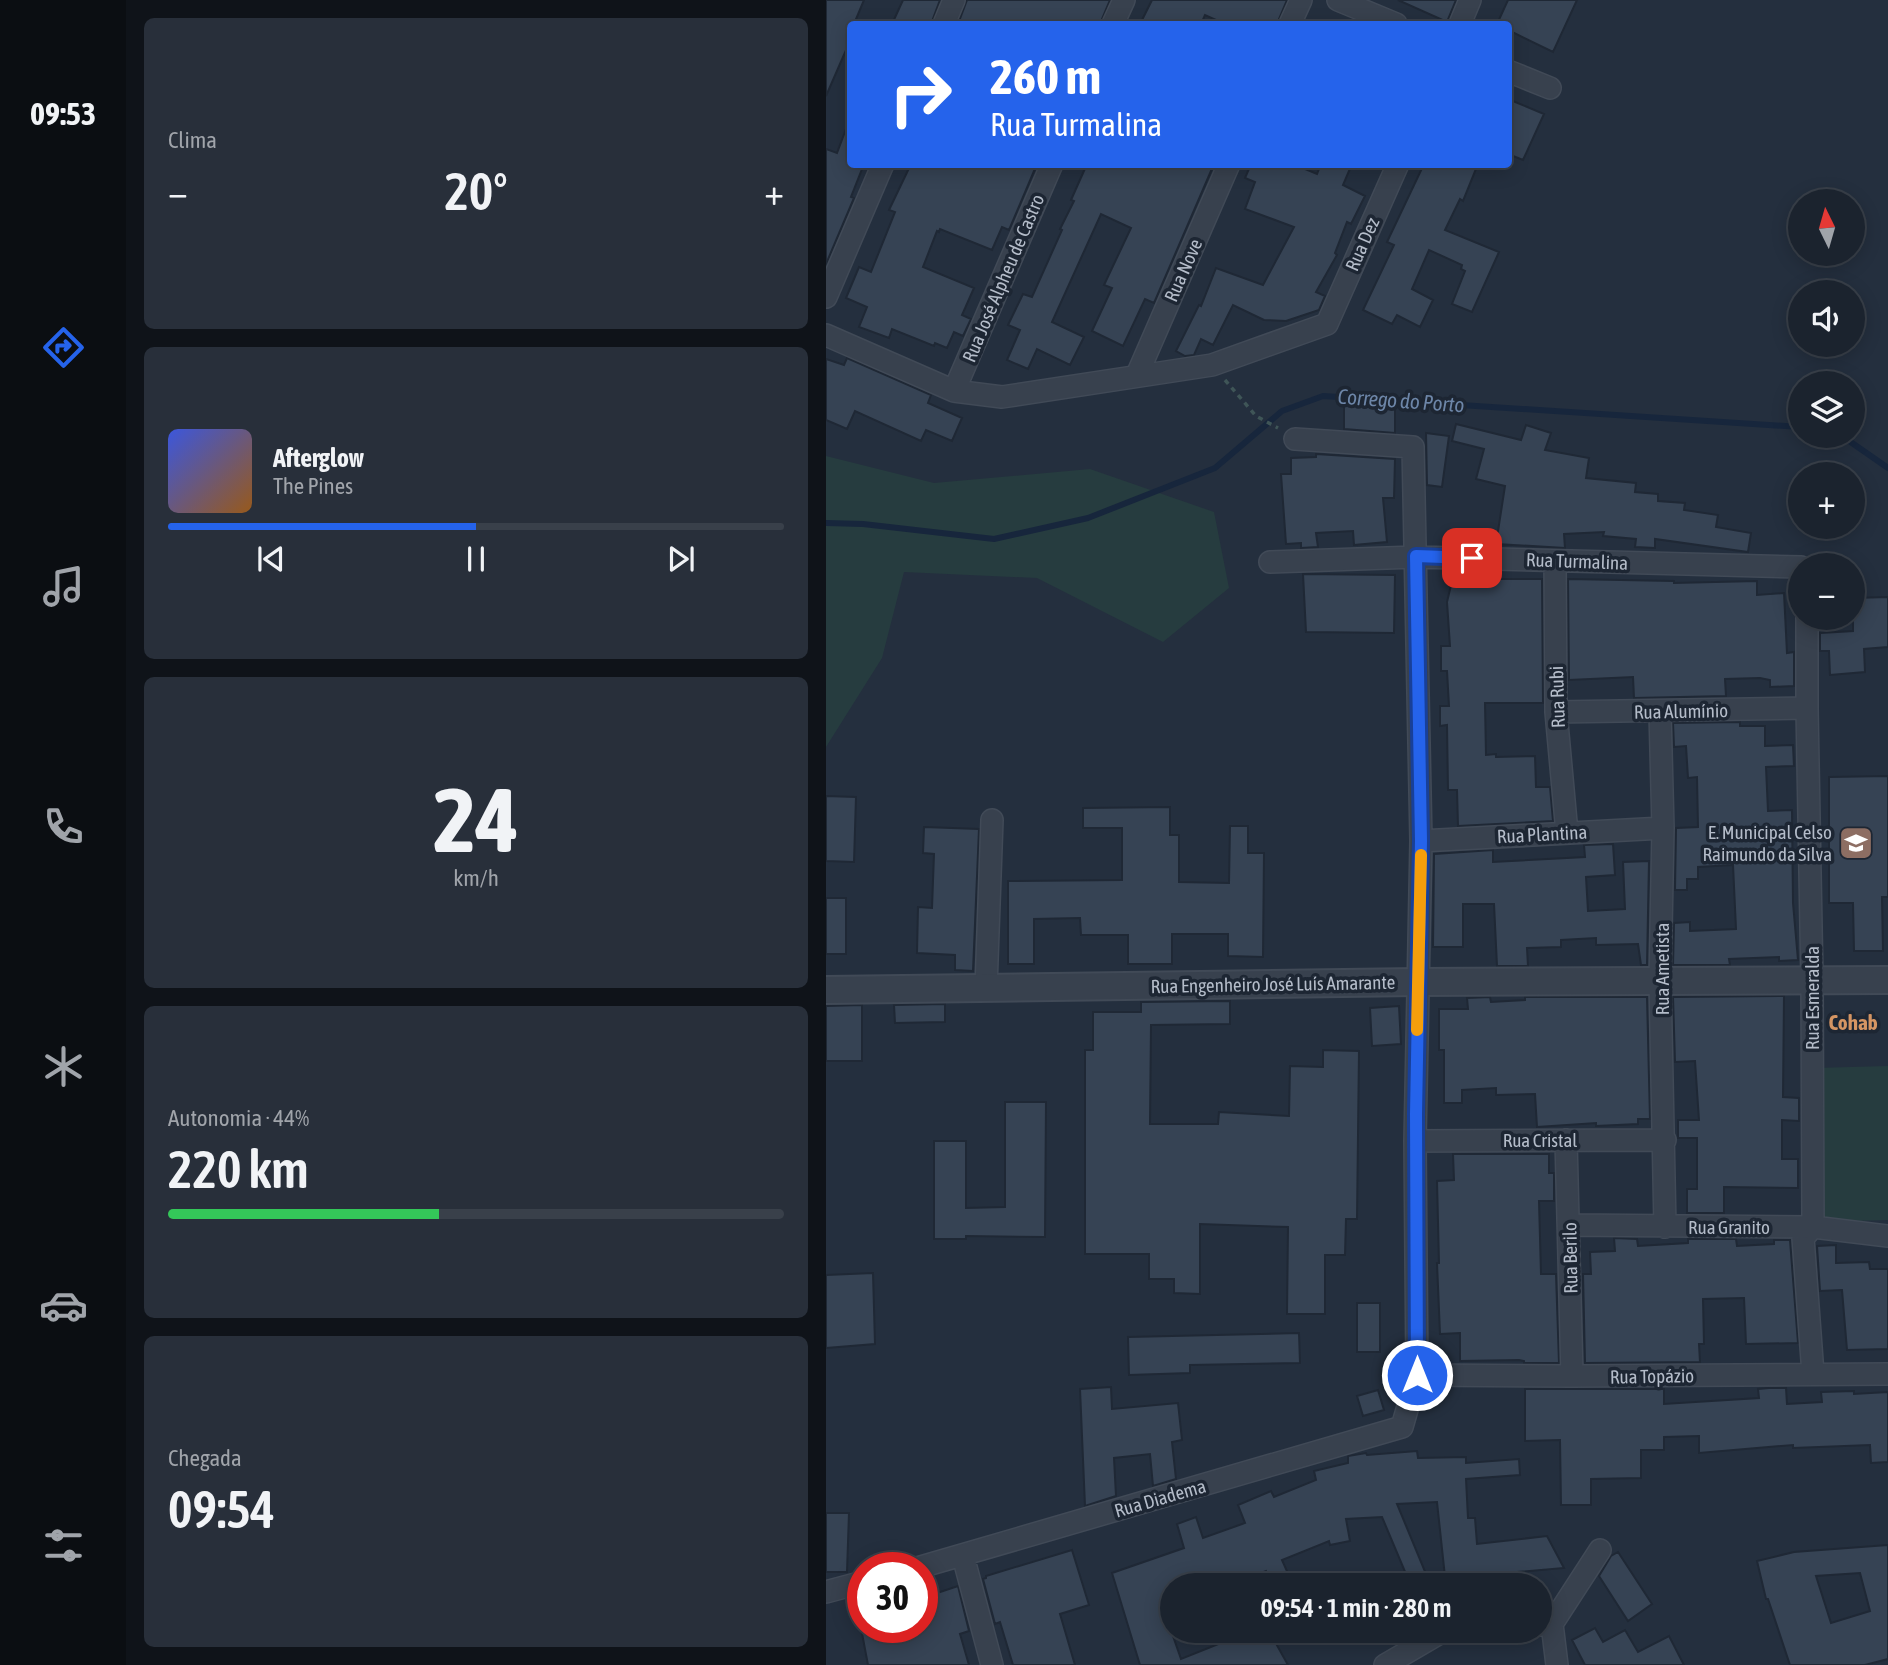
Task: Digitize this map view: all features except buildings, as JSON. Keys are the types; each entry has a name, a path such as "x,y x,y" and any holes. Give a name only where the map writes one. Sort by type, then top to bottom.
{"street":[{"path":"945,21 954,0"},
{"path":"1114,21 1124,0"},
{"path":"1291,21 1301,0"},
{"path":"1338,0 1389,21"},
{"path":"1461,21 1470,0"},
{"path":"1512,73 1550,88"},
{"path":"826,297 881,168"},
{"name":"Rua José Alpheu de Castro","path":"954,391 1050,168"},
{"name":"Rua Nove","path":"1137,375 1227,168"},
{"name":"Rua Dez","path":"1212,365 1326,324 1396,168"},
{"path":"826,335 954,391 1002,397 1212,365"},
{"path":"1286,434 1413,447 1421,841 1417,982 1417,1375"},
{"name":"Rua Turmalina","path":"1270,562 1416,556 1788,567"},
{"name":"Rua Rubi","path":"1555,561 1556,712 1567,833"},
{"name":"Rua Esmeralda","path":"1807,630 1813,1227 1803,1238 1813,1374"},
{"name":"Rua Alumínio","path":"1556,712 1807,708"},
{"name":"Rua Ametista","path":"1660,712 1663,828 1660,981 1665,1227"},
{"path":"986,988 992,820"},
{"name":"Rua Plantina","path":"1421,841 1663,828"},
{"name":"Rua Engenheiro José Luís Amarante","path":"826,990 1417,982 1888,980"},
{"name":"Rua Berilo","path":"1566,1140 1572,1376"},
{"name":"Rua Cristal","path":"1416,1141 1664,1140"},
{"name":"Rua Granito","path":"1569,1225 1813,1227 1888,1236"},
{"name":"Rua Topázio","path":"1417,1375 1888,1374"},
{"name":"Rua Diadema","path":"938,1563 1402,1427 1417,1375"},
{"path":"1552,1616 1600,1550"},
{"path":"963,1556 992,1665"},
{"path":"826,1592 847,1586"},
{"path":"1385,1665 1423,1643"},
{"path":"1551,1643 1557,1665"}],"path":[{"path":"1212,365 1256,416 1286,434"}],"green space":[{"path":"826,456 934,483 1090,469 1214,512 1229,588 1163,642 1037,578 904,572 882,658 826,747"},
{"path":"1888,1066 1888,1220 1819,1222 1815,1068"}],"waterway":[{"name":"Corrego do Porto","path":"826,523 863,524 994,539 1088,518 1215,468 1282,411 1323,396 1788,426"},
{"name":"Corrego do Porto","path":"1859,448 1888,468"}],"slow traffic":[{"path":"1417,1030 1421,855"}],"place":[{"name":"E. Municipal Celso Raimundo da Silva","path":"1856,843"}],"district":[{"name":"Cohab","path":"1853,1023"}],"route":[{"path":"1417,1375 1416,1114 1421,841 1416,556 1472,558"}]}
